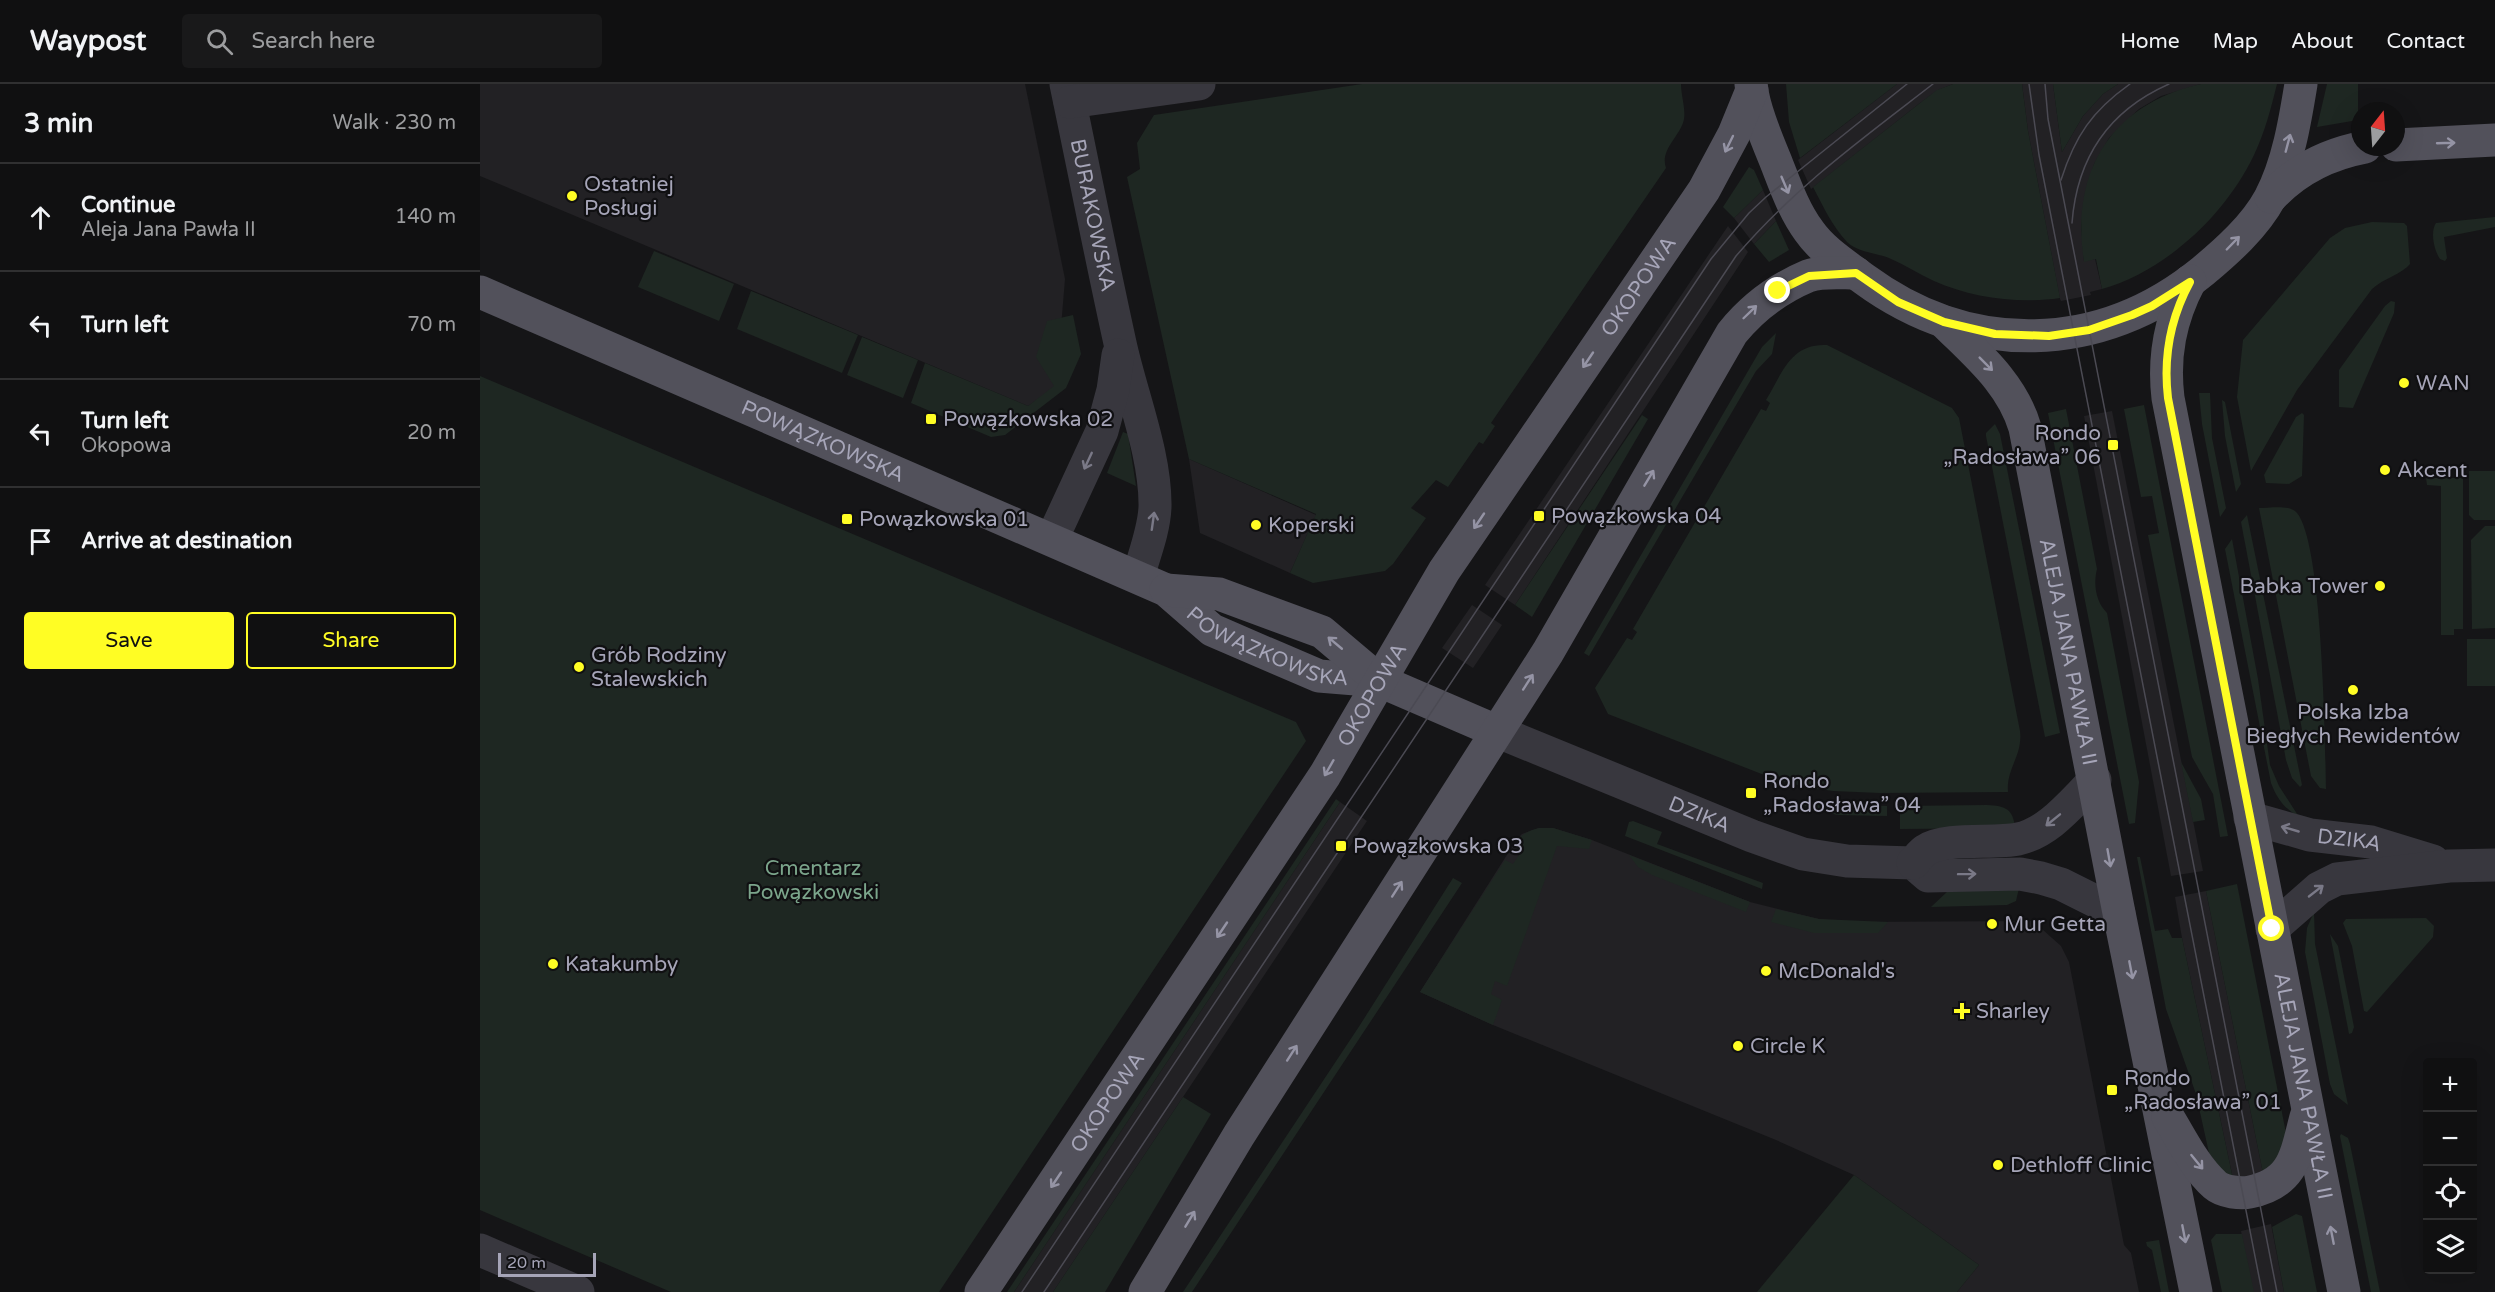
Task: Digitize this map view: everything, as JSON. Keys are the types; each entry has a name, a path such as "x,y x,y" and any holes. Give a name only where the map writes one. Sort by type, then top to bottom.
{"main road":[{"path":"2270,198 2285,156 2301,84"},
{"path":"1751,87 1773,155 1802,222 1826,250 1898,302 1944,322 1995,334 2049,336 2075,332 2132,315 2152,306 2190,282 2230,246 2282,185 2310,165 2351,150"},
{"name":"OKOPOWA","path":"981,1292 1325,774 1444,572 1708,184 1731,140 1751,87"},
{"path":"2405,145 2495,140"},
{"path":"1145,1292 1239,1135 1553,643 1732,333 1749,314 1779,290 1809,276 1856,273"},
{"name":"ALEJA JANA PAWŁA II","path":"2190,282 2181,299 2169,335 2167,390 2343,1292"},
{"name":"POWĄZKOWSKA","path":"480,292 1152,584 1212,630 1319,676 1380,681 1496,731"},
{"name":"ALEJA JANA PAWŁA II","path":"1944,322 2001,380 2022,418 2196,1292"},
{"path":"2156,1094 2188,1150 2217,1187 2242,1194 2276,1184 2287,1171 2295,1158 2308,1112"}],"street":[{"path":"1068,93 1199,84"},
{"name":"BURAKOWSKA","path":"1068,93 1120,345 1153,478 1155,506 1152,528 1152,584"},
{"name":"BURAKOWSKA","path":"1052,539 1102,431 1113,390 1120,345"},
{"name":"DZIKA","path":"1496,731 1708,819 1803,854 1846,861 1913,863 1928,876 2020,874 2061,884 2119,913"},
{"path":"1913,863 1924,850 1937,845 2017,839 2035,833 2050,824 2095,780"},
{"name":"DZIKA","path":"2250,818 2320,837 2371,842 2449,866"},
{"name":"DZIKA","path":"2272,929 2319,888 2337,879 2449,866 2495,865"},
{"path":"480,1250 578,1292"}],"shaded area":[{"path":"480,84 1025,84 1065,279 1056,387 1028,406 480,176"},
{"path":"1897,84 1953,84 1938,90 1920,103 1811,189 1798,160"},
{"path":"2022,84 2053,84 2062,152 2083,116 2103,94 2118,84 2201,84 2161,96 2139,109 2109,138 2094,164 2085,195 2081,226 2084,261 2095,259 2102,289 2090,292 2091,295 2061,301 2060,299 2028,131"},
{"path":"1763,190 1776,221 1754,244 1734,218"},
{"path":"1728,226 1748,252 1515,605 1485,585"},
{"path":"2112,411 2203,871 2171,876 2084,416"},
{"path":"1189,459 1316,515 1290,573 1200,533"},
{"path":"1472,605 1502,625 1473,668 1442,648"},
{"path":"1340,802 1367,821 1053,1292 1014,1292"},
{"path":"1539,828 1553,828 1592,840 1750,902 1819,919 1851,922 2033,921 2061,946 2069,962 2124,1245 2131,1253 2139,1292 1957,1292 1979,1265 1854,1175 1776,1140 1493,1025 1420,992 1517,839 1522,834"},
{"path":"2206,891 2264,1178 2233,1179 2182,938 2175,897"},
{"path":"2271,1224 2284,1292 2253,1292 2241,1231"}],"green space":[{"path":"1362,84 1681,84 1684,118 1665,156 1666,168 1491,423 1495,426 1483,444 1479,442 1448,487 1436,480 1411,508 1426,518 1393,564 1385,571 1313,583 1290,573 1316,514 1189,459 1127,177 1140,169 1137,143 1154,115"},
{"path":"1786,84 1897,84 1800,158 1789,122"},
{"path":"1953,84 2022,84 2028,131 2060,298 2012,300 1964,292 1934,281 1889,258 1856,248 1847,242 1837,229 1813,187 1937,90"},
{"path":"2053,84 2118,84 2103,94 2083,116 2062,152"},
{"path":"2201,84 2277,84 2265,129 2254,155 2227,198 2192,237 2149,269 2102,289 2096,259 2084,262 2081,229 2084,199 2091,171 2104,147 2121,125 2143,108 2170,94"},
{"path":"2327,84 2358,84 2358,102 2351,102 2351,121 2317,127"},
{"path":"1749,167 1754,170 1763,190 1734,218 1723,207"},
{"path":"2495,217 2495,227 2444,237 2447,258 2445,261 2440,259 2434,241 2433,231 2436,223"},
{"path":"1776,221 1789,250 1769,262 1754,244"},
{"path":"2372,222 2404,223 2407,226 2410,264 2372,289 2297,390 2251,471 2237,397 2243,340 2330,238 2345,228"},
{"path":"654,251 734,284 719,321 638,287"},
{"path":"751,291 858,335 842,373 737,329"},
{"path":"2391,301 2395,302 2394,313 2353,408 2339,407 2339,370"},
{"path":"1073,315 1081,354 1066,388 1005,435 991,437 911,403 925,363 1028,406 1054,386 1036,357 1047,321"},
{"path":"1776,333 1772,354 1756,371 1589,656 1584,653 1762,347"},
{"path":"862,337 918,360 903,398 847,375"},
{"path":"1827,345 1952,408 1959,418 2020,731 2019,748 2009,776 2008,792 1833,791 1777,780 1608,714 1595,688 1627,638 1632,640 1637,632 1633,629 1761,409 1766,411 1770,403 1766,400 1789,362 1804,349"},
{"name":"Cmentarz Powązkowski","path":"480,376 1296,722 1306,741 939,1292 671,1292 480,1210"},
{"path":"2199,393 2210,393 2212,438 2226,508 2220,517 2202,424"},
{"path":"2222,400 2225,402 2241,484 2236,492 2225,436"},
{"path":"2144,405 2228,836 2220,837 2213,794 2192,757 2148,535 2159,533 2152,496 2141,497 2124,409"},
{"path":"2066,409 2097,569 2096,593 2107,613 2139,782 2135,823 2129,824 2048,413"},
{"path":"2302,413 2304,415 2302,476 2289,484 2266,483 2264,475 2296,417"},
{"path":"1642,415 1648,419 1532,617 1515,605"},
{"path":"1995,424 2000,434 2060,733 2045,737 1986,436"},
{"path":"1123,432 1128,434 1136,486 1107,473"},
{"path":"2469,471 2495,471 2495,520 2474,520 2469,515"},
{"path":"2426,478 2463,478 2463,629 2454,629 2454,635 2441,635 2441,486 2427,485"},
{"path":"2283,507 2295,511 2304,528 2312,558 2321,642 2326,789 2320,788 2311,776 2259,508"},
{"path":"2247,515 2302,785 2300,787 2292,778 2286,760 2241,522"},
{"path":"2485,526 2495,526 2495,628 2472,629 2471,540"},
{"path":"2232,539 2258,679 2270,765 2279,786 2299,817 2282,803 2271,783 2225,549"},
{"path":"2467,639 2495,639 2495,686 2467,686"},
{"path":"2181,762 2201,799 2205,820 2193,822"},
{"path":"1336,799 1340,802 1014,1292 1007,1292"},
{"path":"1788,801 1887,806 1887,816 1837,815"},
{"path":"1900,806 1999,806 2007,810 2015,828 1900,829"},
{"path":"1633,821 1662,832 1657,844 1763,883 1762,889 1625,836 1629,822"},
{"path":"1539,828 1553,828 1592,840 1589,849 1557,846 1507,986 1495,981 1491,994 1502,1000 1493,1025 1420,992 1505,860 1513,864 1521,852 1513,846 1524,834"},
{"path":"1629,855 1750,902 1746,912 1652,875 1638,867"},
{"path":"2137,857 2140,857 2155,931 2168,929 2172,938 2182,938 2233,1179 2226,1176 2209,1153 2196,1094 2166,1009"},
{"path":"1453,878 1462,883 1192,1292 1183,1292 1360,1025"},
{"path":"2237,884 2286,1133 2278,1159 2263,1173 2206,891"},
{"path":"2019,888 2016,901 2007,905 1931,907 1948,891"},
{"path":"1776,909 1819,919 1888,922 1878,933 1814,933 1771,922"},
{"path":"2314,912 2315,944 2348,1105 2334,1094 2330,1084 2305,952 2307,928"},
{"path":"2426,918 2434,926 2433,937 2367,1012 2364,1011 2352,946 2343,923 2346,919"},
{"path":"2330,934 2338,946 2354,1027 2352,1033 2349,1034"},
{"path":"1183,1097 1211,1114 1105,1292 1053,1292"},
{"path":"2341,1134 2348,1138 2350,1144 2380,1292 2371,1292"},
{"path":"1854,1175 1979,1265 1957,1292 1757,1292"},
{"path":"2296,1214 2302,1216 2317,1292 2284,1292 2272,1227"},
{"path":"2216,1234 2242,1234 2254,1292 2222,1292 2211,1240"},
{"path":"2159,1240 2169,1292 2161,1292 2152,1250 2146,1242"}],"tram line":[{"path":"1022,1292 1711,259 1749,213 1766,197 1907,84"},
{"path":"1044,1292 1736,256 1758,231 1806,186 1855,144 1933,84"},
{"path":"2029,84 2039,155 2262,1292"},
{"path":"2045,84 2048,119 2277,1292"},
{"path":"2061,180 2072,150 2086,126 2105,104 2130,84"},
{"path":"2072,223 2081,177 2099,139 2129,108 2169,84"}],"place":[{"name":"Ostatniej Posługi","path":"572,196"},
{"name":"WAN","path":"2404,383"},
{"name":"Powązkowska 02","path":"931,419"},
{"name":"Rondo „Radosława” 06","path":"2113,445"},
{"name":"Akcent","path":"2385,470"},
{"name":"Powązkowska 04","path":"1539,516"},
{"name":"Powązkowska 01","path":"847,519"},
{"name":"Koperski","path":"1256,525"},
{"name":"Babka Tower","path":"2380,586"},
{"name":"Grób Rodziny Stalewskich","path":"579,667"},
{"name":"Polska Izba Biegłych Rewidentów","path":"2353,690"},
{"name":"Rondo „Radosława” 04","path":"1751,793"},
{"name":"Powązkowska 03","path":"1341,846"},
{"name":"Mur Getta","path":"1992,924"},
{"name":"Katakumby","path":"553,964"},
{"name":"McDonald's","path":"1766,971"},
{"name":"Sharley","path":"1962,1011"},
{"name":"Circle K","path":"1738,1046"},
{"name":"Rondo „Radosława” 01","path":"2112,1090"},
{"name":"Dethloff Clinic","path":"1998,1165"}],"route":[{"path":"1778,291 1809,276 1856,273 1898,302 1944,322 1970,330 1995,334 2049,336 2089,330 2132,315 2172,295 2190,282 2171,325 2166,356 2166,383 2272,929"}]}
